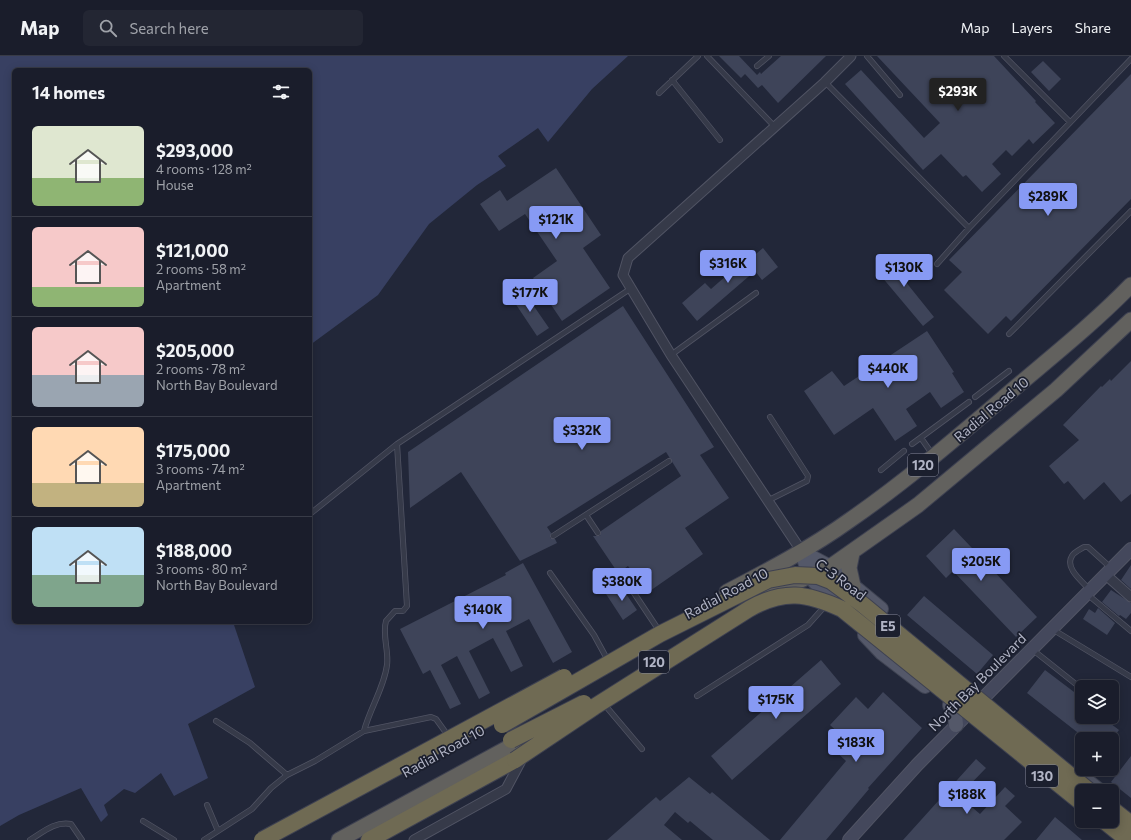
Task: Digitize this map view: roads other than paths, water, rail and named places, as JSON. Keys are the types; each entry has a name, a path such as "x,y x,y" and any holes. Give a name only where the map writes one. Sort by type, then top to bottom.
{"highway":[{"name":"Radial Road 10","path":"278,840 454,745 606,657 659,632 802,552 850,521 934,456 1112,304 1131,285"},
{"name":"Radial Road 10","path":"339,840 536,732 755,601 830,567 918,506 964,469 1056,390 1131,320"},
{"path":"852,552 849,568 853,586"},
{"name":"E5","path":"659,632 768,580 801,575 818,576 826,579 862,604 1081,784"},
{"path":"773,592 811,592 831,598"},
{"name":"E5","path":"672,657 749,609 772,598 795,594 821,600 842,609 1075,797"},
{"path":"502,725 659,632"},
{"path":"262,840 572,673 659,632"},
{"path":"511,740 672,657"},
{"path":"369,840 515,760 672,657"},
{"path":"523,706 536,732"},
{"path":"1119,814 1131,824"},
{"path":"1113,828 1128,840"}],"main road":[{"name":"North Bay Boulevard","path":"849,840 870,815 984,696 1131,549"},
{"name":"C-3 Road","path":"802,552 830,567 1091,784"},
{"name":"C-3 Road","path":"802,552 810,577 882,653 950,705 960,721"},
{"name":"130","path":"960,721 1075,803"},
{"path":"1119,807 1131,816"},
{"path":"1106,828 1121,840"}],"street":[{"path":"802,552 672,355 630,289 623,275 628,258 825,82 849,57"},
{"path":"1109,572 1131,597"},
{"path":"414,840 506,788 536,732"}],"lane":[{"path":"658,93 698,56"},
{"path":"707,56 775,127"},
{"path":"757,66 769,56"},
{"path":"867,56 900,95"},
{"path":"1004,56 1070,122"},
{"path":"937,264 969,228 1131,59"},
{"path":"672,80 720,140"},
{"path":"825,82 969,228"},
{"path":"1009,334 1131,211"},
{"path":"312,512 397,444 630,289"},
{"path":"672,355 756,293"},
{"path":"975,397 1009,371"},
{"path":"912,444 969,402"},
{"path":"767,501 807,481 808,476 770,417"},
{"path":"920,438 934,456"},
{"path":"364,731 386,669 388,653 386,621 395,612 403,611 407,606 397,444"},
{"path":"881,470 904,451"},
{"path":"553,536 669,461"},
{"path":"586,515 598,533"},
{"path":"1109,572 1088,547 1084,546 1072,555 1069,562 1071,569 1089,592 1131,631"},
{"path":"550,573 594,635 606,657"},
{"path":"624,578 659,632"},
{"path":"697,696 808,625 831,598"},
{"path":"1052,629 1131,677"},
{"path":"1032,649 1075,683"},
{"path":"598,695 642,749"},
{"path":"204,840 252,809 271,788 287,775 315,761 364,731 431,717 436,720 454,745"},
{"path":"216,721 250,743 287,775"},
{"path":"207,805 218,831"},
{"path":"30,840 54,825 62,822 71,824 82,840"},
{"path":"143,822 174,840"}],"water":[{"path":"0,56 628,56 592,89 548,142 538,128 498,156 506,166 477,185 429,224 378,295 312,344 312,68 12,68 12,624 234,624 255,687 188,724 208,778 174,796 161,773 135,793 124,789 104,805 108,815 101,822 81,788 19,815 0,826"}]}
